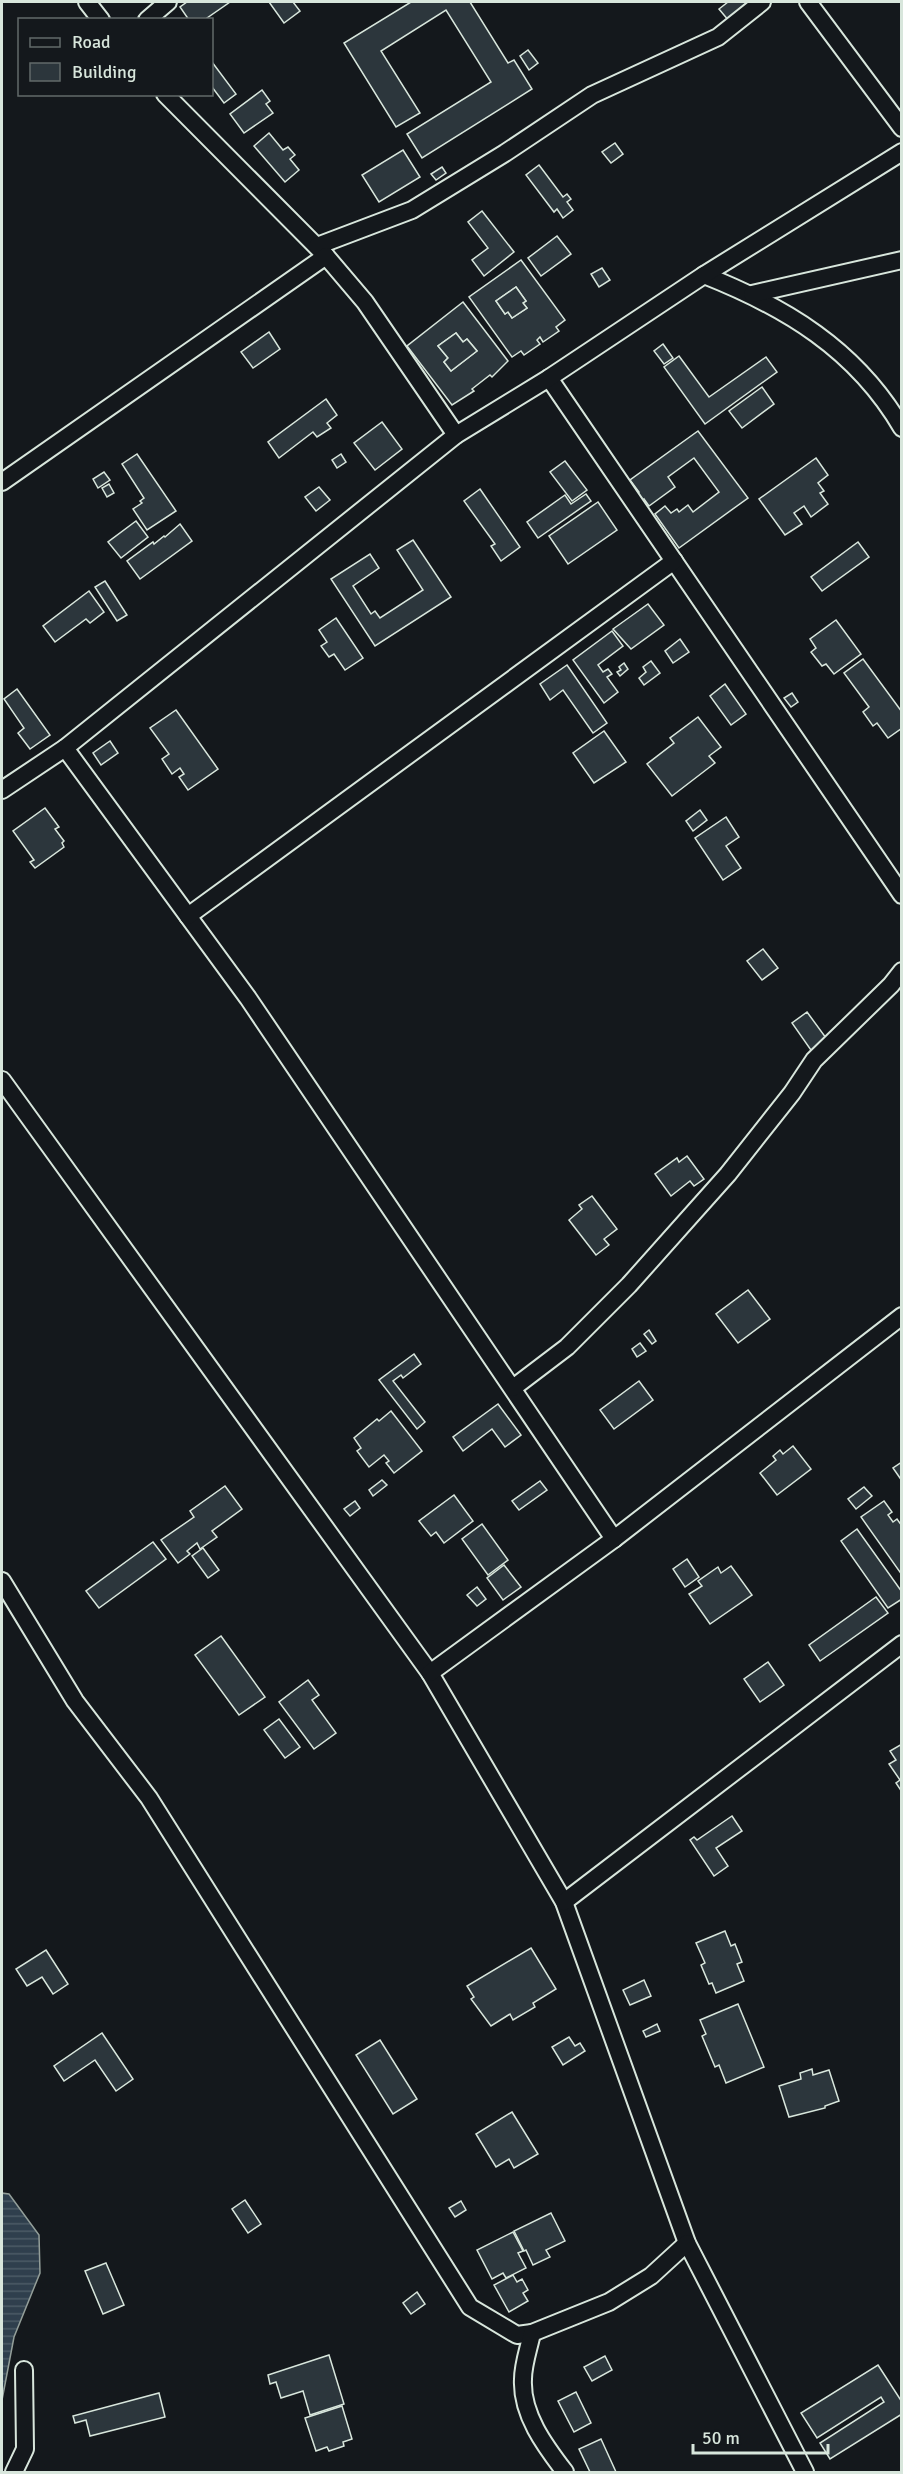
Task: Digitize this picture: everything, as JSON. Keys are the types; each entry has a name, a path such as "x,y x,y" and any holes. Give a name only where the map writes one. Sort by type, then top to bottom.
{"street":[{"path":"87,2 99,18"},
{"path":"149,18 168,2"},
{"path":"2,482 321,251 412,210 505,153 592,95 718,37 762,2"},
{"path":"808,2 902,128"},
{"path":"167,96 321,251 365,302 456,435"},
{"path":"2,790 65,748 456,435 549,378 704,275 902,153"},
{"path":"752,294 902,260"},
{"path":"704,275 752,294 837,348 877,390 902,428"},
{"path":"549,378 902,895"},
{"path":"188,916 674,561"},
{"path":"65,748 248,998 614,1539"},
{"path":"513,1388 567,1347 629,1285 728,1174 792,1093 814,1060 891,985 902,971"},
{"path":"2,1080 430,1673 564,1902 687,2243 805,2472"},
{"path":"430,1673 614,1539 902,1316"},
{"path":"2,1583 75,1701 149,1798 470,2307 517,2335 532,2333 609,2302 651,2276 687,2243"},
{"path":"564,1902 902,1644"},
{"path":"532,2333 523,2380 526,2410 552,2455 565,2472"},
{"path":"14,2472 25,2449 24,2370"}],"water":[{"path":"2,2193 9,2194 39,2235 40,2273 14,2337 2,2400"}],"building":[{"path":"187,2 230,2 207,18 188,18 180,7"},
{"path":"269,2 293,2 300,11 284,23"},
{"path":"411,2 470,2 508,63 514,60 532,89 422,158 407,134 491,82 446,10 381,51 420,113 396,127 344,43"},
{"path":"728,2 753,2 729,21 719,9"},
{"path":"528,50 538,63 529,70 520,56"},
{"path":"213,63 236,94 224,103 213,88"},
{"path":"262,90 270,101 266,104 273,113 244,133 230,114"},
{"path":"269,133 283,150 288,147 295,155 290,159 299,170 285,182 254,146"},
{"path":"615,143 623,154 611,163 602,152"},
{"path":"403,150 420,177 379,202 362,175"},
{"path":"539,165 563,197 567,194 571,199 567,202 573,210 563,218 557,209 554,212 526,175"},
{"path":"442,167 446,173 436,180 431,174"},
{"path":"482,211 514,252 484,276 472,260 488,248 468,222"},
{"path":"557,236 571,254 541,276 528,258"},
{"path":"521,260 565,320 556,327 559,331 543,342 540,337 537,340 540,344 524,355 521,351 512,357 469,297","holes":["516,287 526,301 523,303 527,308 512,318 508,312 505,314 496,301"]},
{"path":"602,268 610,280 599,287 591,274"},
{"path":"516,287 526,301 523,303 527,308 512,318 508,312 505,314 496,301"},
{"path":"463,302 508,361 492,377 490,375 472,389 474,391 452,405 407,346","holes":["456,333 463,342 467,339 477,351 451,371 444,362 448,358 438,346"]},
{"path":"269,332 280,349 253,368 241,352"},
{"path":"456,333 463,342 467,339 477,351 451,371 444,362 448,358 438,346"},
{"path":"663,344 673,358 664,364 654,351"},
{"path":"679,356 709,397 766,357 777,372 705,424 664,367"},
{"path":"762,387 774,404 742,428 729,411"},
{"path":"326,399 337,415 327,423 331,428 317,437 313,432 279,458 268,442"},
{"path":"382,422 402,449 375,470 354,443"},
{"path":"698,431 748,498 679,548 655,514 665,506 671,513 677,509 679,512 688,505 693,512 719,492 694,458 668,477 675,487 649,506 644,499 640,503 635,495 639,492 630,480"},
{"path":"137,454 176,511 147,530 133,509 142,503 140,501 144,498 122,464"},
{"path":"341,454 346,462 337,468 332,460"},
{"path":"816,458 828,475 818,483 824,491 820,493 828,504 811,517 804,506 794,513 802,524 785,535 759,499"},
{"path":"565,461 587,490 572,501 550,472"},
{"path":"104,472 110,480 98,488 93,479"},
{"path":"109,484 114,493 107,497 102,488"},
{"path":"319,487 330,500 316,511 305,497"},
{"path":"480,489 520,547 501,561 491,546 495,544 464,501"},
{"path":"586,494 591,501 538,538 527,522 565,495 571,504"},
{"path":"598,502 617,530 568,564 549,536"},
{"path":"136,521 148,537 121,558 108,542"},
{"path":"180,524 192,541 140,579 127,561 153,542 154,544 165,537"},
{"path":"413,540 451,597 375,646 331,579 370,554 379,568 353,586 371,614 375,611 380,618 423,590 397,550"},
{"path":"858,542 869,557 822,591 811,577"},
{"path":"105,581 127,615 117,621 95,587"},
{"path":"89,591 104,612 90,623 86,619 55,642 43,626"},
{"path":"648,604 664,625 631,649 613,629"},
{"path":"336,618 363,658 345,670 334,654 329,657 321,646 327,642 319,630"},
{"path":"836,620 861,654 834,674 826,664 822,666 811,652 816,648 810,639"},
{"path":"612,631 623,646 598,665 603,672 608,669 612,674 607,677 618,692 604,703 573,660"},
{"path":"680,639 689,652 673,663 665,651"},
{"path":"863,659 902,712 902,728 888,738 877,723 873,726 863,712 869,707 844,673"},
{"path":"651,661 660,673 644,685 639,678 646,672 643,667"},
{"path":"624,663 628,669 620,676 617,672 621,670 619,667"},
{"path":"567,665 607,723 593,733 563,690 550,700 540,684"},
{"path":"725,684 746,714 731,725 710,696"},
{"path":"17,689 50,735 30,749 18,733 24,728 4,699"},
{"path":"792,693 798,702 791,707 784,698"},
{"path":"176,710 218,769 188,790 179,777 184,774 180,768 172,774 162,759 169,754 150,728"},
{"path":"698,717 721,747 709,756 715,763 672,796 647,764 674,743 670,738"},
{"path":"604,731 626,762 594,783 573,753"},
{"path":"110,741 118,753 101,765 93,753"},
{"path":"45,808 59,827 55,829 64,841 62,843 64,847 35,868 30,862 34,860 13,831"},
{"path":"700,810 707,820 693,831 686,821"},
{"path":"726,817 739,837 726,846 741,868 723,880 695,838"},
{"path":"763,949 778,968 762,980 747,961"},
{"path":"807,1012 829,1042 813,1053 792,1023"},
{"path":"687,1156 704,1179 694,1186 690,1181 671,1196 655,1174 677,1158 679,1162"},
{"path":"592,1196 617,1229 604,1239 609,1245 596,1255 569,1220 582,1209 579,1205"},
{"path":"748,1290 770,1319 738,1343 716,1314"},
{"path":"649,1330 656,1341 652,1344 644,1334"},
{"path":"640,1343 646,1351 637,1357 632,1349"},
{"path":"414,1354 421,1364 403,1378 401,1375 393,1381 425,1422 417,1429 379,1380"},
{"path":"639,1381 653,1400 614,1429 600,1410"},
{"path":"498,1404 521,1435 505,1447 492,1429 463,1451 453,1437"},
{"path":"391,1411 422,1451 394,1473 386,1463 389,1461 384,1455 369,1467 357,1451 361,1448 354,1438"},
{"path":"793,1446 811,1469 777,1495 760,1473 776,1460 773,1456 780,1450 783,1454"},
{"path":"902,1462 902,1476 900,1478 893,1468"},
{"path":"382,1480 387,1485 373,1496 369,1490"},
{"path":"540,1481 547,1490 519,1510 512,1501"},
{"path":"225,1486 242,1509 212,1531 217,1537 200,1549 197,1543 187,1551 190,1554 178,1563 161,1540 194,1517 190,1511"},
{"path":"864,1487 872,1496 856,1509 848,1499"},
{"path":"454,1495 473,1521 444,1543 436,1532 431,1536 419,1521"},
{"path":"355,1501 360,1508 350,1516 344,1509"},
{"path":"884,1501 892,1512 888,1515 893,1522 897,1519 902,1526 902,1575 861,1517"},
{"path":"482,1524 508,1560 488,1575 462,1539"},
{"path":"857,1529 902,1592 902,1599 888,1608 841,1541"},
{"path":"153,1542 166,1559 99,1608 86,1591"},
{"path":"203,1548 219,1570 208,1578 192,1556"},
{"path":"687,1559 699,1577 685,1587 673,1569"},
{"path":"504,1565 521,1587 503,1600 487,1578"},
{"path":"731,1566 752,1595 710,1624 689,1594 702,1586 698,1581 718,1567 721,1573"},
{"path":"477,1587 486,1599 477,1606 467,1595"},
{"path":"876,1597 888,1613 820,1661 809,1645"},
{"path":"221,1636 265,1697 239,1715 195,1655"},
{"path":"768,1662 784,1685 760,1702 744,1679"},
{"path":"308,1680 319,1695 312,1700 336,1733 314,1749 279,1702"},
{"path":"279,1719 300,1747 285,1758 264,1730"},
{"path":"902,1744 902,1792 896,1783 900,1780 889,1764 896,1760 890,1751"},
{"path":"732,1816 742,1831 716,1848 728,1866 714,1876 690,1840 694,1837 697,1840"},
{"path":"725,1931 731,1946 735,1944 742,1962 737,1964 744,1981 716,1993 712,1983 709,1984 701,1965 705,1963 696,1943"},
{"path":"531,1948 556,1989 533,2003 535,2007 513,2020 510,2014 491,2026 471,1999 474,1997 467,1986"},
{"path":"46,1950 68,1984 53,1994 42,1977 27,1986 16,1969"},
{"path":"644,1980 651,1996 630,2005 623,1990"},
{"path":"738,2004 764,2067 726,2083 719,2065 715,2067 702,2036 706,2034 700,2020"},
{"path":"657,2024 660,2031 646,2037 643,2031"},
{"path":"102,2033 133,2079 116,2091 95,2060 64,2081 54,2066"},
{"path":"569,2037 575,2046 580,2043 585,2051 563,2065 552,2047"},
{"path":"380,2040 417,2099 393,2114 356,2055"},
{"path":"812,2069 813,2075 829,2070 839,2101 825,2108 789,2117 779,2086 801,2079 800,2073"},
{"path":"512,2112 538,2154 514,2168 509,2159 496,2167 476,2134"},
{"path":"245,2200 261,2224 248,2233 232,2209"},
{"path":"461,2201 466,2210 455,2217 449,2208"},
{"path":"551,2213 565,2241 546,2250 550,2257 533,2265 514,2231"},
{"path":"513,2232 523,2251 518,2253 526,2268 506,2278 503,2273 492,2279 477,2250"},
{"path":"106,2263 124,2305 103,2314 85,2271"},
{"path":"513,2275 517,2282 522,2279 528,2290 523,2293 528,2301 509,2312 494,2285"},
{"path":"417,2292 425,2304 411,2314 403,2303"},
{"path":"329,2355 344,2404 310,2415 303,2391 281,2398 276,2382 270,2384 268,2375"},
{"path":"605,2356 612,2370 592,2381 584,2367"},
{"path":"878,2365 902,2402 902,2414 830,2459 820,2443 884,2402 881,2397 817,2438 801,2413"},
{"path":"576,2392 591,2423 574,2432 558,2401"},
{"path":"159,2393 165,2417 90,2436 86,2420 75,2423 73,2416"},
{"path":"342,2406 352,2439 343,2442 344,2446 329,2451 327,2447 316,2451 305,2418"},
{"path":"601,2439 616,2472 590,2472 579,2449"}]}
